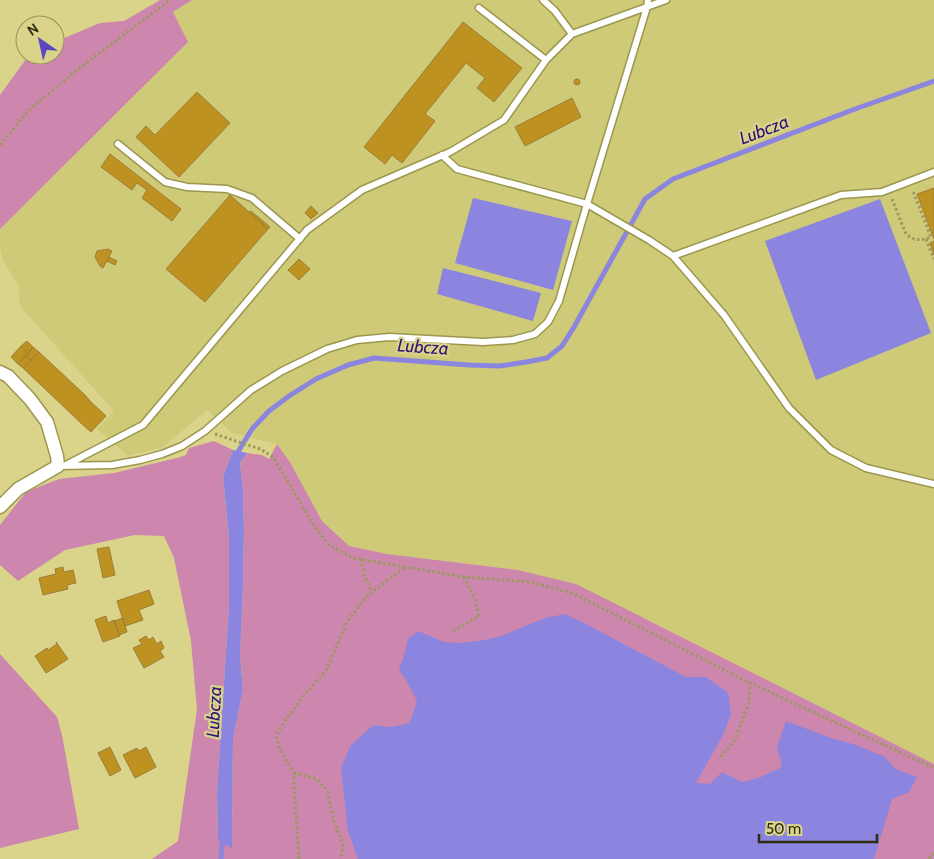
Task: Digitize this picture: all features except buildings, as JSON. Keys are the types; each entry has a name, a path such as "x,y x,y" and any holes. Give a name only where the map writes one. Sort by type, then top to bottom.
{"street":[{"path":"0,372 8,376 30,399 47,422 61,466 18,489 0,507"}],"lane":[{"path":"543,0 555,11 572,34"},
{"path":"61,466 143,425 308,230 362,190 450,152 504,120 546,60 572,34 648,3 666,0"},
{"path":"61,466 112,465 140,460 182,446 205,431 251,390 282,371 327,349 357,340 389,337 482,342 513,340 535,334 548,322 559,301 648,3"},
{"path":"479,8 546,60"},
{"path":"118,144 165,182 187,188 227,189 252,198 300,239"},
{"path":"442,155 457,169 587,204 673,256 724,315 789,408 831,450 866,468 934,484"},
{"path":"673,256 841,195 882,192 934,172"}],"path":[{"path":"0,145 29,110 77,70 170,0"},
{"path":"888,190 907,235 914,240 926,239 931,237 909,182"},
{"path":"926,239 934,259"},
{"path":"231,439 260,449 273,457 315,527 329,545 353,558 464,577 531,582 572,593 750,683 934,768"},
{"path":"362,559 364,575 372,592"},
{"path":"300,859 294,773 278,747 276,735 306,693 326,671 347,622 372,592 405,566"},
{"path":"452,631 479,616 475,599 464,577"},
{"path":"721,757 735,740 749,702 750,683"},
{"path":"294,773 317,779 327,790 334,822 343,844 341,859"},
{"path":"929,859 934,852"}],"shaded area":[{"path":"160,0 192,0 173,12 188,42 0,229 0,95 22,65 65,65 65,38 100,23 124,21"},
{"path":"191,0 934,0 934,764 576,584 518,570 387,554 349,546 322,521 290,462 277,444 232,433 207,410 163,447 128,456 97,429 114,411 20,306 18,284 3,261 0,247 0,229 188,42 173,12"},
{"path":"473,198 572,221 553,290 455,263"},
{"path":"880,199 931,333 816,380 765,241"},
{"path":"443,268 541,293 533,321 437,294"},
{"path":"214,441 233,450 223,477 229,538 229,605 217,792 218,840 232,847 233,740 243,689 240,656 244,529 240,463 247,453 262,455 269,459 277,444 290,462 322,521 349,546 387,554 518,570 576,584 934,764 934,859 152,859 178,841 197,709 191,641 174,558 164,536 135,535 65,550 18,581 0,565 0,525 26,492 59,479 114,473 177,458 186,455 189,448"},
{"path":"233,450 247,453 240,463 244,529 240,656 243,689 233,740 232,848 218,841 217,792 229,605 229,538 223,477"},
{"path":"565,614 686,677 706,677 728,693 731,715 722,737 696,783 710,784 722,772 742,782 759,778 782,767 777,747 786,721 885,757 895,769 917,777 909,792 892,799 874,859 358,859 348,831 341,768 350,746 373,725 391,727 410,723 417,701 399,670 408,639 418,631 444,642 478,641 499,637 545,618"},
{"path":"0,654 57,717 79,829 0,848"}],"waterway":[{"name":"Lubcza","path":"236,455 252,429 269,411 316,379 348,365 374,358 500,366 547,358 562,346 574,327 645,199 673,179 855,109 934,81"},
{"name":"Lubcza","path":"221,859 223,837"}]}
